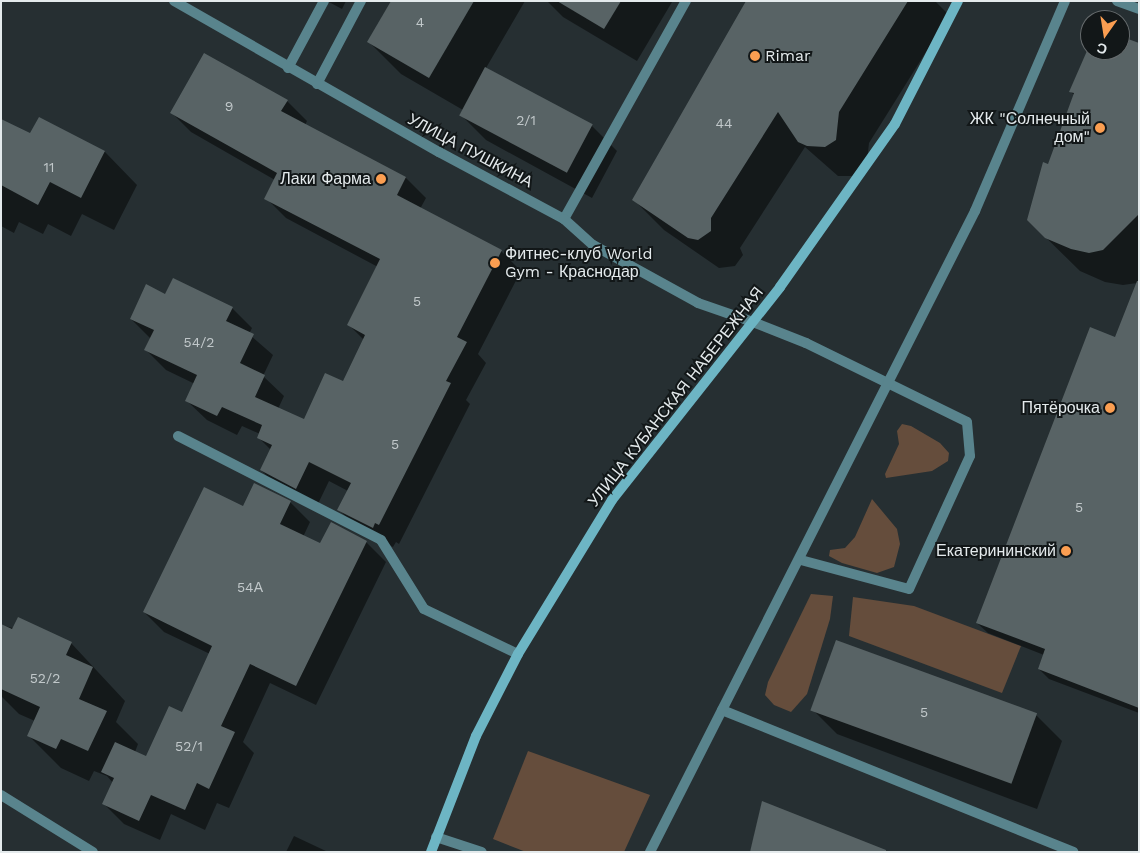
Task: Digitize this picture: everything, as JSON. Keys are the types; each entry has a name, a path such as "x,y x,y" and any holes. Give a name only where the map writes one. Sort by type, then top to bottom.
{"main road":[{"name":"УЛИЦА КУБАНСКАЯ НАБЕРЕЖНАЯ","path":"431,852 476,736 518,654 612,500 753,322 895,124 958,1"}],"street":[{"name":"УЛИЦА ПУШКИНА","path":"174,1 288,68 564,219 593,245 698,303 753,322 888,382 967,422 970,456 909,589 801,560"},
{"path":"288,68 324,1"},
{"path":"317,84 361,1"},
{"path":"564,219 686,1"},
{"path":"650,852 801,560 888,382 975,212 1065,1"},
{"path":"1117,1 1139,9"},
{"path":"178,436 381,540 424,609 518,654"},
{"path":"722,710 1072,852"},
{"path":"1,795 93,852"},
{"path":"436,837 482,852"}],"shaded area":[{"path":"902,424 911,426 940,443 949,453 948,461 932,471 886,478 885,474 899,444 897,431"},
{"path":"872,499 897,529 900,544 894,567 877,573 842,563 829,556 830,550 845,548 855,537"},
{"path":"811,594 833,596 830,619 807,694 791,712 774,705 765,695 768,682"},
{"path":"853,597 914,606 1021,646 1002,693 849,636"},
{"path":"528,751 650,795 624,852 526,852 493,839"}],"building":[{"path":"391,1 474,1 429,78 367,42"},
{"path":"557,1 621,1 604,29"},
{"path":"746,1 908,1 839,112 836,140 825,147 807,146 798,142 778,112 711,218 711,231 698,240 688,238 632,200"},
{"name":"ЖК \"Солнечный дом\"","path":"1130,40 1139,43 1139,214 1103,250 1089,253 1071,249 1045,238 1027,220 1043,162 1048,164 1074,93 1069,92 1083,60 1130,60"},
{"path":"204,53 288,100 281,111 406,177 397,195 502,250 457,337 467,342 446,381 451,383 379,525 375,523 373,528 337,510 351,483 309,462 296,489 260,470 272,445 257,438 262,425 222,407 217,416 185,401 197,375 144,350 154,330 130,319 146,284 165,294 173,278 233,307 226,321 254,334 240,363 265,375 255,397 304,419 325,373 343,381 365,335 347,325 380,259 264,199 277,173 170,113"},
{"path":"485,67 593,124 567,173 459,116"},
{"path":"39,117 105,151 81,198 50,182 38,205 1,185 1,119 30,133"},
{"path":"1137,281 1139,281 1139,708 1038,669 1045,649 976,623 1090,327 1115,337"},
{"path":"254,483 291,501 280,524 320,543 331,522 367,541 296,686 250,664 221,726 235,732 209,789 197,783 185,810 151,795 139,821 102,804 114,778 101,772 115,742 146,756 169,706 182,712 212,646 143,612 204,487 243,506"},
{"path":"18,617 72,642 66,655 93,667 79,699 107,711 88,751 61,739 56,749 27,736 40,707 1,689 1,624 12,629"},
{"path":"836,640 1037,713 1011,784 810,710"},
{"path":"762,801 886,850 886,852 750,852"}],"place":[{"name":"Rimar","path":"755,56"},
{"name":"ЖК \"Солнечный дом\"","path":"1100,128"},
{"name":"Лаки Фарма","path":"381,179"},
{"name":"Фитнес-клуб World Gym - Краснодар","path":"495,263"},
{"name":"Пятёрочка","path":"1110,408"},
{"name":"Екатерининский","path":"1066,551"}]}
